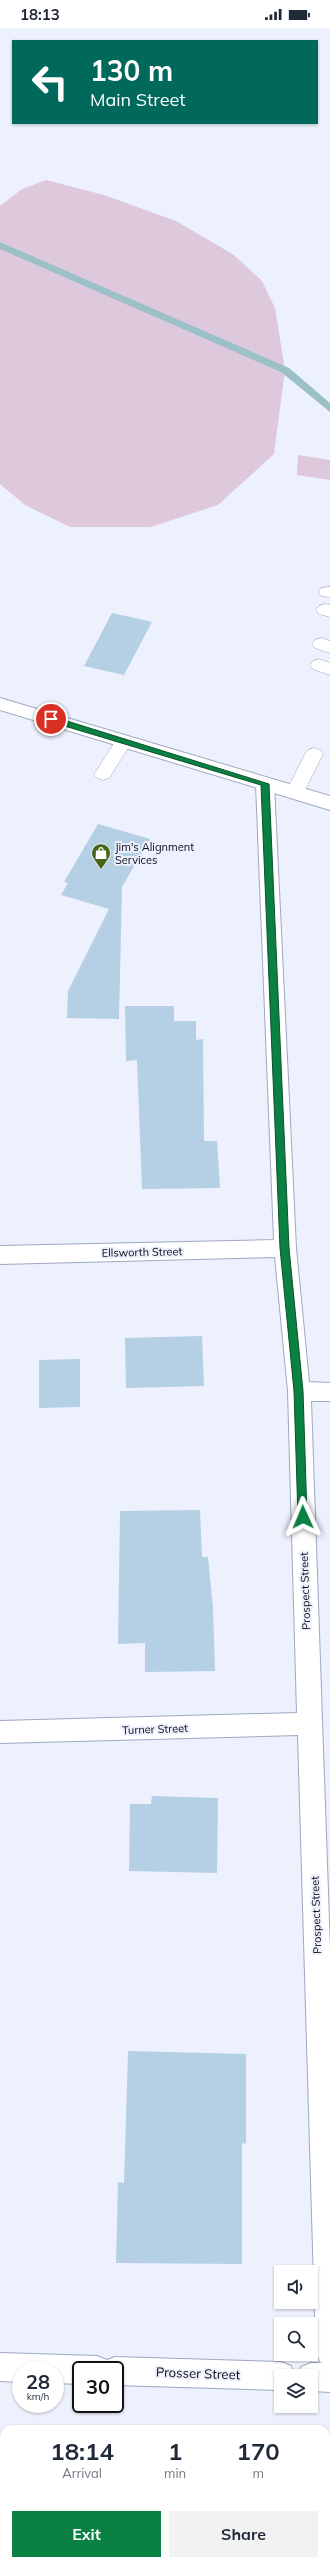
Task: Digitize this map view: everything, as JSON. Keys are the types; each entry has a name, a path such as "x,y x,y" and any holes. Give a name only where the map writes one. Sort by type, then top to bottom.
{"street":[{"path":"0,704 330,803"},
{"name":"Prospect Street","path":"265,784 285,1248 299,1391 330,2352"},
{"name":"Ellsworth Street","path":"0,1255 285,1248"},
{"path":"299,1391 330,1392"},
{"name":"Turner Street","path":"0,1732 310,1724"},
{"path":"0,2367 72,2369"},
{"name":"Prosser Street","path":"124,2371 274,2376"},
{"path":"318,2377 330,2378"}],"lane":[{"path":"103,774 124,741"},
{"path":"295,792 314,754"}],"shaded area":[{"path":"46,180 104,195 176,221 234,255 262,281 275,308 285,370 274,454 218,505 151,527 70,527 25,505 0,484 0,206 22,189"},
{"path":"298,455 330,460 330,480 297,475"}],"building":[{"path":"112,613 152,622 124,675 84,666"},
{"path":"98,824 150,839 122,887 119,1019 67,1018 68,991 109,909 61,895 68,883 64,882"},
{"path":"125,1006 174,1006 174,1021 196,1021 196,1040 203,1039 204,1141 217,1141 220,1188 142,1189 137,1060 126,1061"},
{"path":"202,1336 204,1386 126,1388 125,1338"},
{"path":"80,1359 80,1407 39,1408 39,1360"},
{"path":"200,1510 202,1557 208,1557 213,1608 215,1671 145,1672 145,1643 118,1644 120,1511"},
{"path":"152,1796 218,1798 217,1873 129,1871 130,1804 151,1804"},
{"path":"128,2051 246,2054 246,2144 242,2143 242,2264 116,2263 118,2182 124,2183"}],"waterway":[{"path":"0,245 285,370 330,409"}],"place":[{"name":"Jim's Alignment Services","path":"101,870"}],"route":[{"path":"51,719 265,784 285,1248 299,1391 303,1517"}]}
